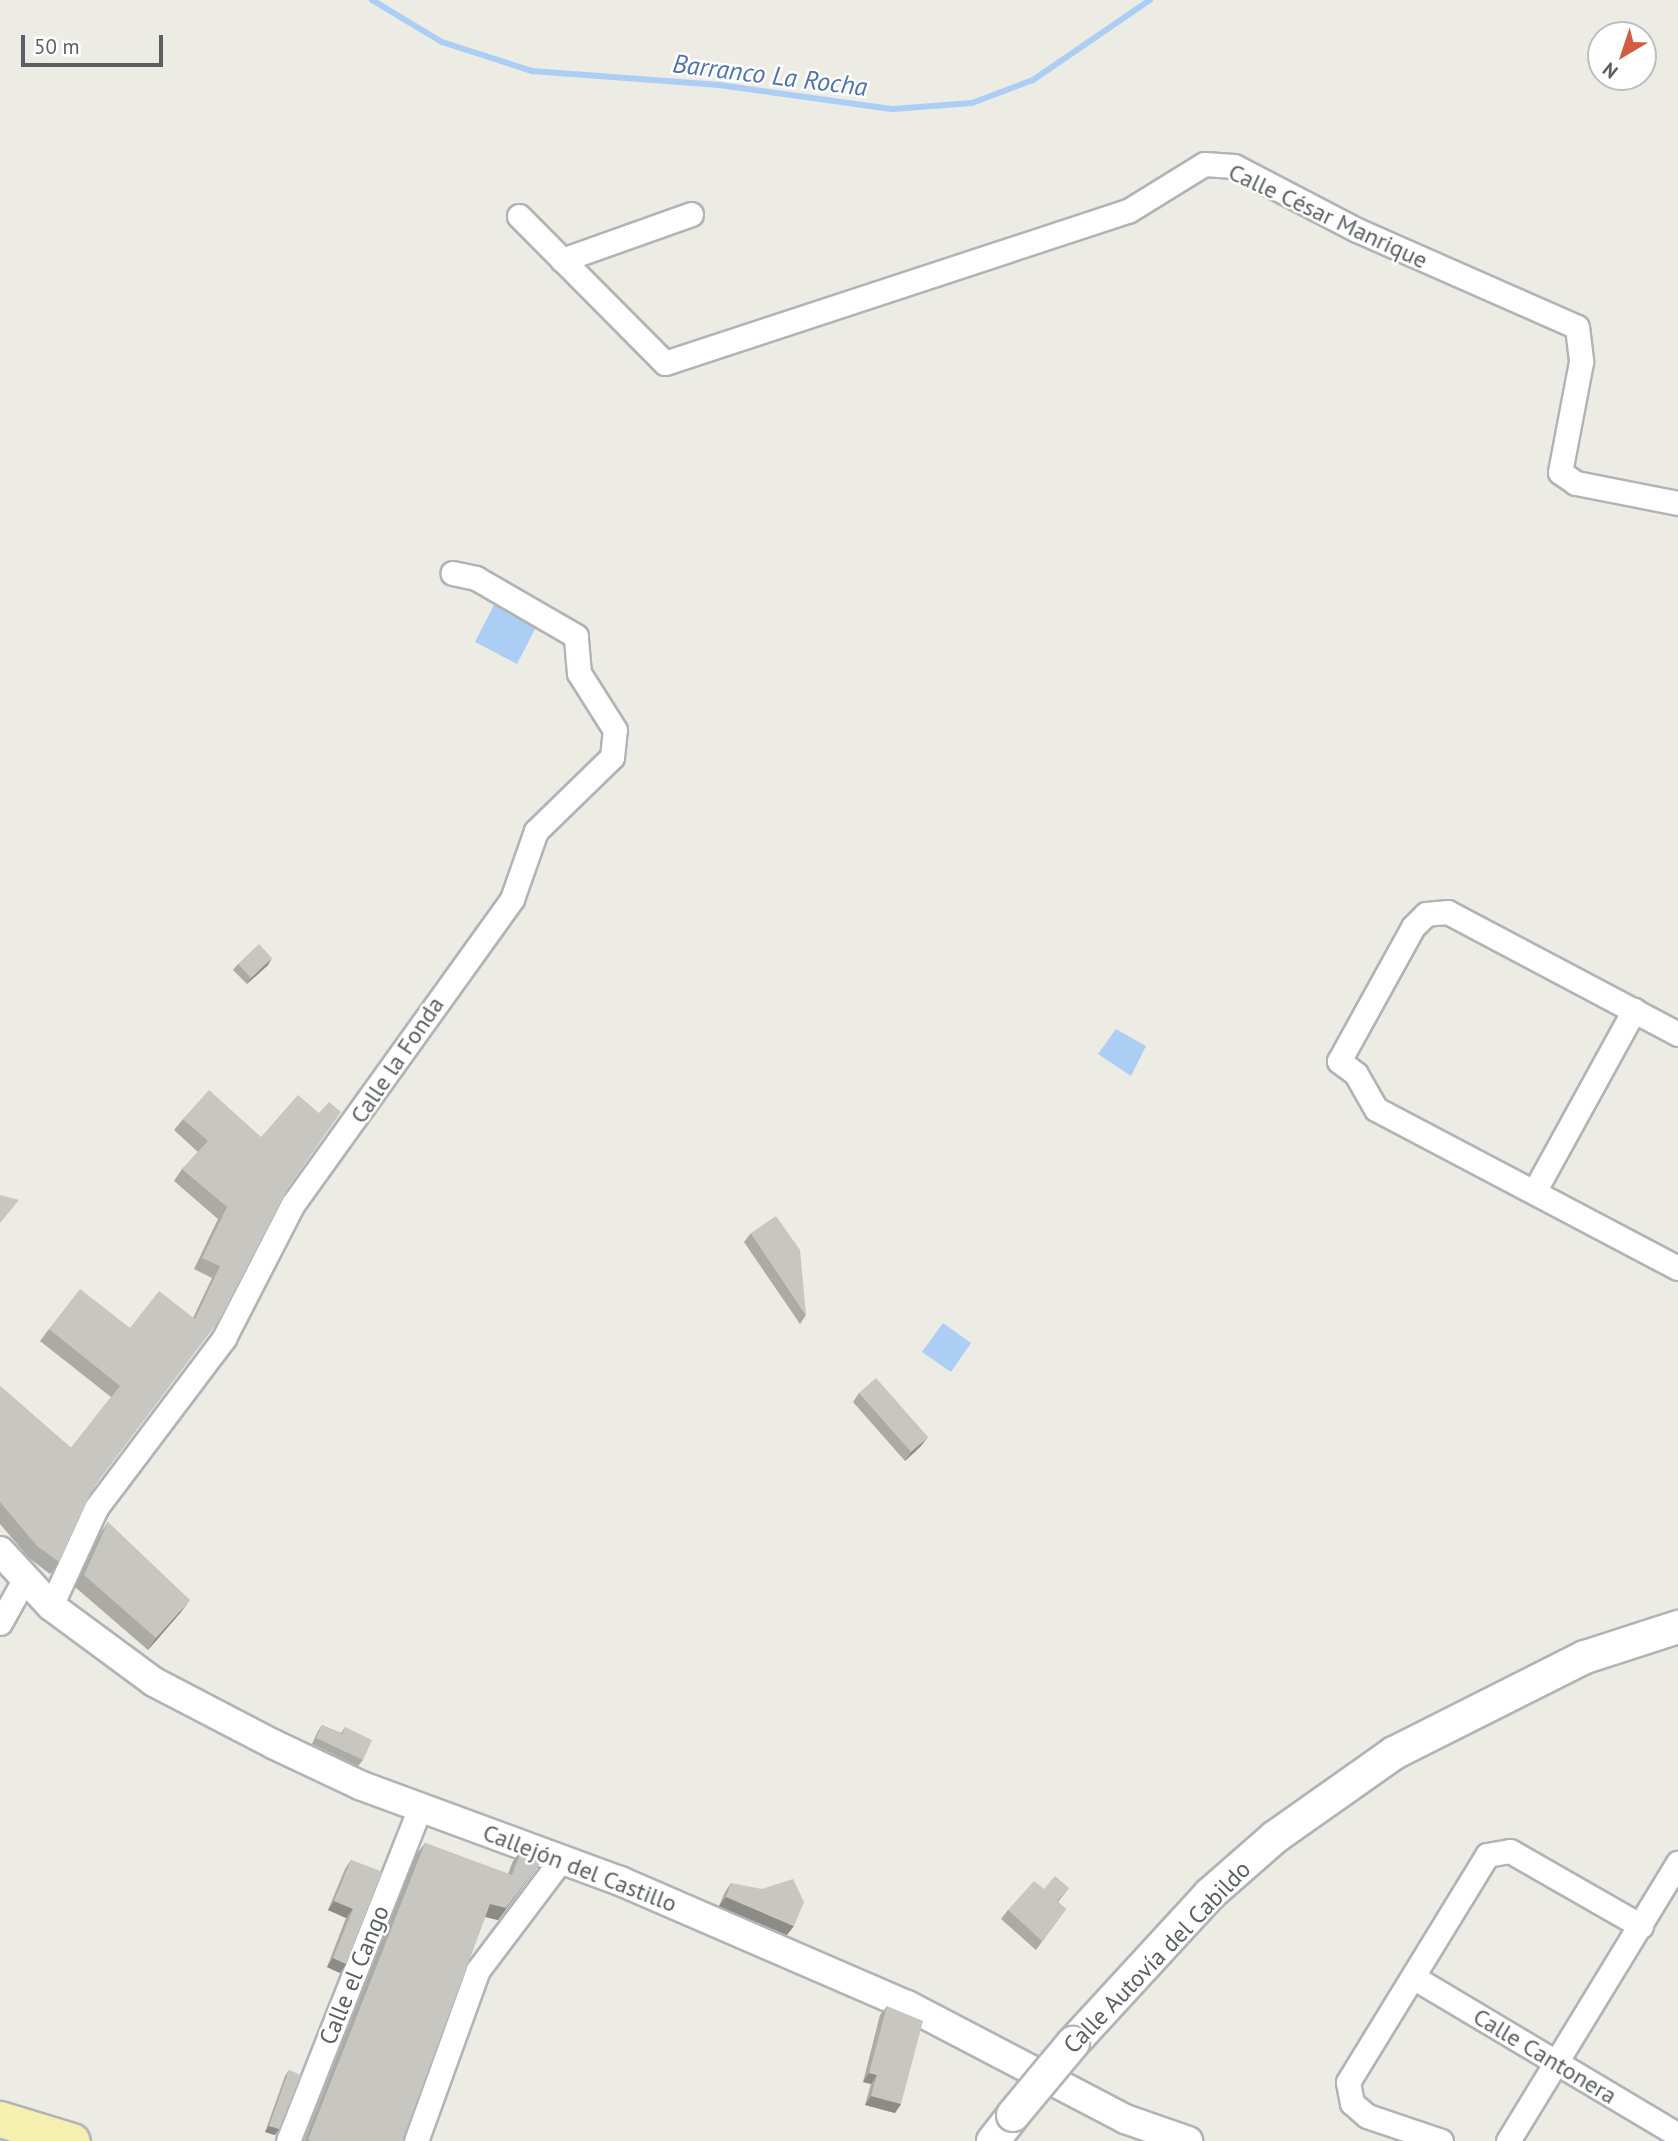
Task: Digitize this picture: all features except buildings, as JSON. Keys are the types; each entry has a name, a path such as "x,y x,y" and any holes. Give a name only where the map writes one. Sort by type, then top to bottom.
{"main road":[{"name":"Calle Autovía del Cabildo","path":"993,2141 1073,2043 1210,1894 1275,1837 1394,1753 1585,1657 1678,1627"},
{"path":"0,2119 72,2141"},
{"path":"0,2129 30,2141"}],"street":[{"name":"Calle César Manrique","path":"562,260 665,363 1128,211 1204,164 1234,166 1357,230 1577,327 1581,362 1560,472 1576,483 1678,503"},
{"path":"519,216 562,260 691,215"},
{"name":"Calle la Fonda","path":"51,1606 96,1508 224,1338 293,1204 512,899 536,831 612,757 615,730 579,673 576,636 476,578 453,573"},
{"path":"1678,1034 1447,912 1426,914 1339,1061 1356,1074 1376,1109 1678,1268"},
{"path":"1534,1192 1634,1010"},
{"path":"0,1623 8,1563"},
{"name":"Callejón del Castillo","path":"8,1563 51,1606 154,1682 420,1808 563,1857 907,2005 1125,2119 1188,2141"},
{"name":"Calle el Cango","path":"288,2141 420,1808"},
{"path":"1441,2141 1367,2116 1352,2103 1348,2082 1487,1855 1510,1851 1640,1926"},
{"path":"416,2141 478,1970 563,1857"},
{"path":"1508,2141 1558,2064 1678,1863"},
{"name":"Calle Cantonera","path":"1413,1977 1678,2135"}],"water":[{"path":"496,601 538,623 517,664 475,642"},
{"path":"1116,1029 1146,1046 1131,1076 1098,1054"},
{"path":"943,1323 971,1343 951,1372 922,1352"}],"waterway":[{"name":"Barranco La Rocha","path":"372,0 442,42 532,71 719,85 893,109 972,103 1033,80 1150,0"}]}
